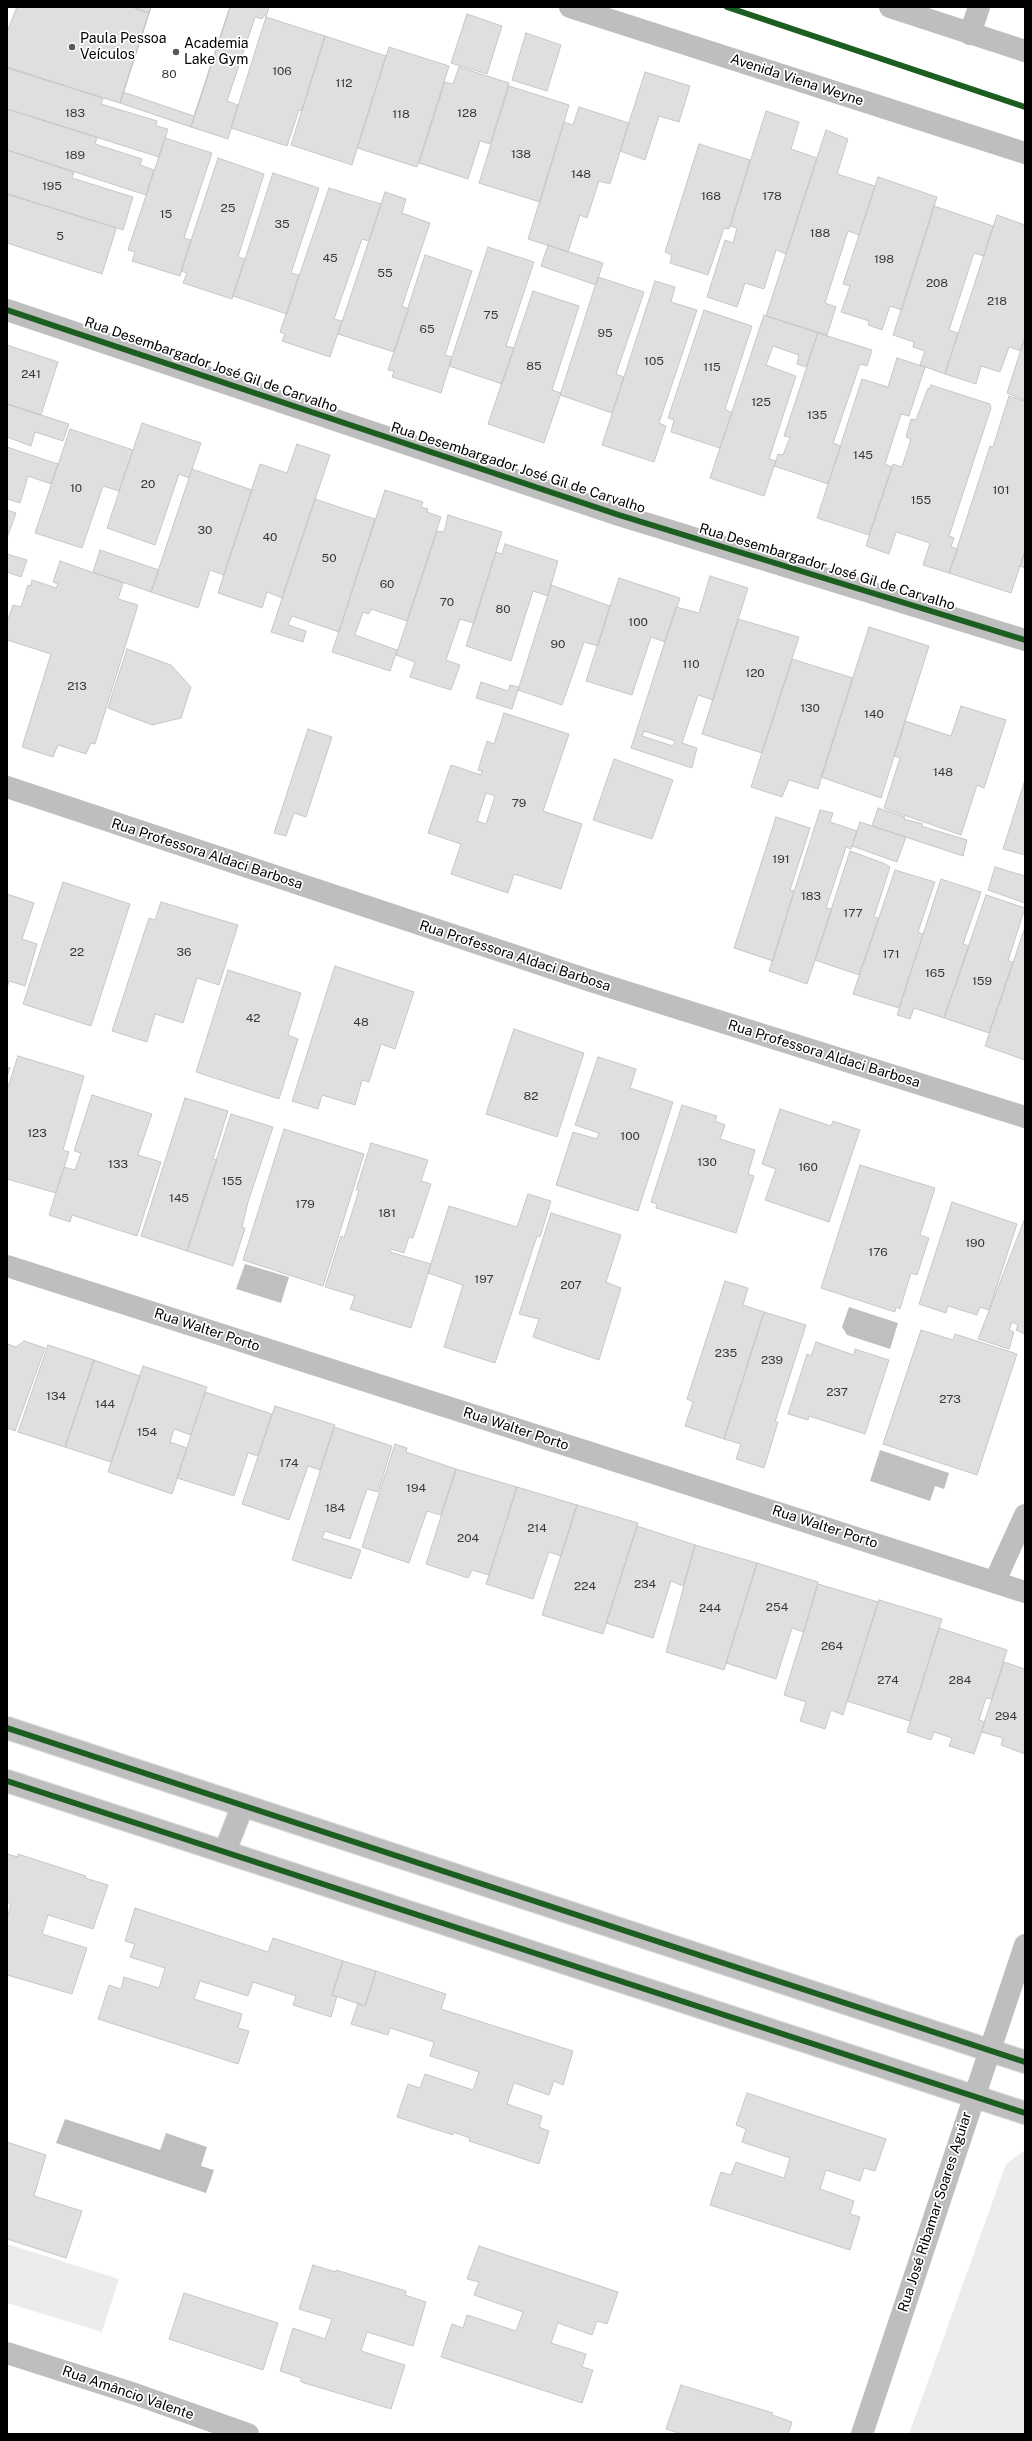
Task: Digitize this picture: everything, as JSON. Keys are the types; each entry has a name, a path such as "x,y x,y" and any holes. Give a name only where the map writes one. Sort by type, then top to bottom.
{"street":[{"name":"Avenida Viena Weyne","path":"570,7 1025,153"},
{"path":"890,7 1025,51"},
{"path":"970,34 979,7"},
{"name":"Rua Desembargador José Gil de Carvalho","path":"7,310 619,515 1025,640"},
{"name":"Rua Professora Aldaci Barbosa","path":"7,787 591,981 1025,1117"},
{"name":"Rua Walter Porto","path":"7,1266 1025,1592"},
{"path":"995,1582 1025,1515"},
{"path":"7,1728 1025,2062"},
{"path":"7,1781 974,2095 1025,2113"},
{"path":"225,1851 243,1805"},
{"name":"Rua José Ribamar Soares Aguiar","path":"862,2434 1025,1945"},
{"name":"Rua Amâncio Valente","path":"7,2353 128,2391 248,2434"}],"shaded area":[{"path":"245,1264 289,1277 281,1303 236,1289"},
{"path":"849,1307 898,1323 890,1349 847,1335 842,1327"},
{"path":"880,1450 949,1473 944,1489 935,1486 930,1501 870,1481"},
{"path":"65,2119 160,2150 166,2133 207,2147 201,2166 214,2170 206,2193 56,2143"},
{"path":"1025,2150 1025,2434 909,2434 1006,2164"},
{"path":"7,2244 119,2279 102,2332 7,2303"}],"building":[{"name":"Paula Pessoa Veículos","path":"17,7 132,7 149,13 120,103 7,68 7,32"},
{"path":"133,7 151,7 149,13"},
{"name":"Academia Lake Gym","path":"151,7 230,7 194,116 123,92"},
{"name":"Academia Lake Gym","path":"151,7 230,7 191,127 120,103"},
{"path":"230,7 269,7 266,17 264,15 262,19 255,17 227,101 238,105 228,139 191,127"},
{"path":"467,14 502,26 487,74 451,63"},
{"path":"266,17 325,36 302,111 299,110 287,146 231,128"},
{"path":"526,33 561,45 547,91 512,80"},
{"path":"325,36 386,56 352,165 291,145"},
{"path":"389,47 449,66 417,167 357,148"},
{"path":"7,67 103,98 101,104 157,121 156,126 168,129 159,157 7,109"},
{"path":"459,67 509,83 490,144 480,141 468,179 419,163 445,82 453,84"},
{"path":"645,72 690,86 679,122 659,116 645,160 620,151"},
{"path":"509,86 569,105 540,202 479,183"},
{"path":"579,107 629,123 610,184 599,181 587,218 580,215 568,252 528,239 564,122 573,125"},
{"path":"7,109 97,137 95,144 142,159 140,165 154,170 146,195 7,150"},
{"path":"766,111 799,122 791,149 817,158 786,254 776,250 764,289 745,283 737,307 707,297 725,240 733,243 737,228 730,226"},
{"path":"826,130 848,139 837,174 875,186 859,235 848,231 825,303 836,307 827,335 766,316"},
{"path":"165,138 212,153 184,238 191,240 180,276 132,261 135,252 128,250"},
{"path":"699,144 750,160 729,229 724,228 708,275 670,263 672,255 665,252"},
{"path":"7,150 74,172 72,178 133,197 123,230 7,194"},
{"path":"218,158 264,174 238,257 245,259 232,299 183,283 187,273 181,271"},
{"path":"273,173 319,188 291,273 299,275 287,314 233,296"},
{"path":"878,177 937,197 902,310 890,306 882,330 868,325 869,321 841,312 850,286 843,284"},
{"path":"329,188 381,204 369,241 362,239 334,319 342,321 330,357 282,341 285,334 280,332"},
{"path":"385,192 406,199 402,213 430,223 402,306 409,309 394,352 338,334"},
{"path":"7,194 114,227 116,229 102,274 7,243"},
{"path":"934,206 993,226 984,256 974,253 949,330 958,333 945,374 920,365 925,351 913,347 914,342 893,335"},
{"path":"997,215 1025,225 1025,337 1021,351 1009,347 1000,372 981,366 976,384 945,374"},
{"path":"548,245 603,263 596,285 541,266"},
{"path":"488,247 534,262 506,346 514,348 502,384 449,366"},
{"path":"425,255 472,271 445,355 452,357 441,393 392,377 394,371 388,370"},
{"path":"598,277 644,292 616,374 624,377 612,413 560,395"},
{"path":"655,281 675,287 671,302 697,310 659,423 666,426 654,462 602,445"},
{"path":"533,291 579,306 552,390 561,393 544,443 488,424"},
{"path":"704,310 752,326 725,409 732,413 720,448 671,432 674,420 668,418"},
{"path":"764,315 818,333 806,367 797,364 799,355 773,346 766,365 796,376 769,459 776,461 764,496 710,478"},
{"path":"818,333 872,350 867,366 860,364 833,443 841,446 828,484 774,466 778,454 783,455 790,437 784,436"},
{"path":"1025,337 1025,400 1007,393"},
{"path":"7,345 58,362 41,415 7,404"},
{"path":"897,358 925,367 909,416 901,414 885,464 892,467 869,535 817,518 862,379 888,387"},
{"path":"931,385 990,404 991,408 949,536 954,538 951,547 958,549 949,573 923,565 930,543 896,532 889,554 866,546 893,464 902,467 911,439 906,437 911,419 916,420 928,388 930,389"},
{"path":"1009,396 1025,401 1025,551 1011,593 949,573 990,446 993,447"},
{"path":"7,404 69,424 63,441 35,432 31,446 7,437"},
{"path":"142,423 201,443 189,478 179,474 155,545 107,528"},
{"path":"70,429 133,450 119,491 103,486 82,548 35,533"},
{"path":"297,444 330,455 282,598 267,592 262,608 218,593 260,464 287,473"},
{"path":"7,447 58,464 51,484 28,476 20,503 7,499"},
{"path":"192,469 252,490 224,575 210,570 198,608 151,592"},
{"path":"385,490 423,502 421,507 428,509 427,512 441,517 407,621 371,609 369,614 363,612 355,635 397,650 390,671 332,652"},
{"path":"315,499 375,519 339,632 292,616 288,625 306,631 303,642 271,632"},
{"path":"7,510 16,513 7,538"},
{"path":"448,515 502,532 474,623 460,619 446,660 460,665 451,690 410,677 415,662 396,655 437,531 444,532"},
{"path":"505,544 558,561 548,596 533,591 511,661 466,646 496,552 502,554"},
{"path":"100,550 159,570 151,592 93,572"},
{"path":"1025,551 1025,568 1020,566"},
{"path":"7,554 27,560 21,577 7,572"},
{"path":"60,561 123,583 118,599 138,605 95,744 91,743 86,754 58,745 53,757 22,747 51,654 7,640 7,623 13,605 21,607 28,585 31,586 32,580 56,588 58,584 53,582"},
{"path":"710,576 748,588 713,700 698,695 682,743 697,748 692,768 631,748 676,607 699,613","holes":["644,731 675,741 673,746 642,736"]},
{"path":"619,578 680,598 665,642 651,637 632,695 586,681"},
{"path":"551,585 610,606 598,646 584,642 562,705 518,690"},
{"path":"738,619 799,637 762,753 702,734"},
{"path":"869,627 929,646 881,798 821,777"},
{"path":"127,649 171,665 191,687 181,718 152,725 108,708"},
{"path":"792,659 853,678 818,789 789,780 782,797 751,787"},
{"path":"481,682 508,691 510,685 519,687 512,709 476,698"},
{"path":"961,706 1006,720 984,788 977,785 961,835 884,808 900,758 894,756 905,721 951,736"},
{"path":"504,713 569,734 543,811 582,824 561,889 514,874 508,893 451,874 461,844 428,833 451,765 481,775 482,771 478,770 487,741 494,744","holes":["486,793 495,796 486,824 477,821"]},
{"path":"308,729 332,737 306,817 294,813 286,836 274,833"},
{"path":"614,759 673,780 652,839 593,820"},
{"path":"1025,780 1025,855 1003,849"},
{"path":"878,808 905,817 904,819 923,824 921,826 967,840 963,856 872,826"},
{"path":"820,810 833,813 830,822 857,831 851,849 846,847 826,908 832,909 807,984 769,971"},
{"path":"776,817 810,828 790,890 794,891 773,961 734,948"},
{"path":"860,822 906,837 897,862 852,846"},
{"path":"850,851 890,867 874,917 879,918 859,975 815,960"},
{"path":"995,867 1025,876 1025,903 988,890"},
{"path":"895,870 935,882 918,932 923,934 899,1008 853,994"},
{"path":"941,879 981,892 963,944 969,946 944,1018 914,1008 910,1019 897,1015"},
{"path":"63,882 130,904 91,1026 23,1004"},
{"path":"7,894 34,903 22,939 37,944 25,986 9,981 7,988"},
{"path":"986,895 1025,908 1008,961 1013,962 989,1033 944,1018"},
{"path":"161,902 238,925 219,985 197,978 183,1023 155,1014 147,1042 112,1031 149,918 155,920"},
{"path":"1025,927 1025,1060 985,1046"},
{"path":"335,966 414,992 395,1049 381,1044 369,1082 362,1080 355,1105 322,1095 318,1109 292,1101"},
{"path":"228,970 301,993 288,1035 298,1039 279,1099 196,1072"},
{"path":"514,1029 584,1053 557,1137 486,1114"},
{"path":"18,1056 84,1076 63,1150 69,1152 56,1193 7,1179 7,1090"},
{"path":"598,1057 636,1069 630,1088 673,1102 638,1211 556,1185 573,1132 597,1139 599,1133 575,1125"},
{"path":"7,1067 10,1068 7,1077"},
{"path":"92,1095 152,1114 138,1155 161,1162 137,1236 72,1215 70,1222 49,1215 64,1167 75,1170 81,1153 74,1151"},
{"path":"185,1098 228,1111 213,1159 217,1160 187,1251 141,1236"},
{"path":"682,1105 717,1116 715,1121 725,1125 720,1139 755,1150 748,1174 754,1176 736,1233 656,1208 657,1204 651,1202"},
{"path":"780,1109 831,1126 833,1121 860,1130 829,1222 765,1200 776,1169 762,1164"},
{"path":"231,1114 273,1127 248,1202 242,1227 245,1228 233,1266 187,1251"},
{"path":"284,1129 364,1154 323,1286 243,1260"},
{"path":"371,1143 428,1160 421,1181 431,1184 413,1238 409,1237 404,1253 391,1249 390,1252 431,1264 411,1328 350,1309 355,1296 325,1287 341,1236 344,1238 359,1190 356,1190"},
{"path":"860,1165 935,1188 920,1235 929,1238 917,1275 911,1273 900,1309 896,1307 895,1312 821,1288"},
{"path":"528,1194 551,1201 540,1237 537,1236 495,1363 444,1347 463,1285 428,1273 449,1206 517,1227"},
{"path":"952,1202 1017,1224 989,1310 980,1307 977,1315 948,1306 946,1313 919,1304"},
{"path":"551,1213 621,1235 606,1282 621,1288 599,1360 533,1337 539,1319 519,1314"},
{"path":"1025,1218 1025,1334 1016,1330 1018,1325 1012,1322 1009,1330 1014,1332 1009,1349 978,1339"},
{"path":"725,1281 748,1288 743,1305 764,1312 724,1439 685,1426 693,1402 687,1399"},
{"path":"764,1312 806,1325 775,1422 778,1422 764,1468 736,1459 741,1444 724,1439"},
{"path":"921,1330 953,1340 955,1334 1017,1354 977,1475 883,1444"},
{"path":"24,1341 45,1348 15,1431 7,1428 7,1344 16,1347"},
{"path":"816,1342 854,1355 855,1349 889,1360 865,1434 809,1416 808,1420 788,1414 807,1354 811,1356"},
{"path":"48,1345 94,1360 65,1447 18,1432"},
{"path":"94,1360 140,1376 111,1462 65,1447"},
{"path":"143,1366 207,1387 191,1435 174,1429 170,1442 187,1448 172,1494 108,1472"},
{"path":"205,1392 272,1414 258,1456 248,1453 234,1496 177,1478"},
{"path":"275,1406 335,1425 320,1470 308,1466 289,1520 242,1504"},
{"path":"334,1427 392,1446 378,1492 367,1489 350,1539 325,1531 322,1538 361,1550 351,1579 292,1560"},
{"path":"395,1444 407,1448 406,1452 456,1469 441,1515 427,1511 409,1563 362,1547"},
{"path":"456,1469 517,1487 489,1575 472,1570 468,1578 426,1564"},
{"path":"517,1487 577,1505 561,1556 549,1552 533,1599 486,1584"},
{"path":"577,1505 638,1523 603,1634 542,1615"},
{"path":"637,1526 695,1545 683,1586 671,1581 653,1638 606,1623"},
{"path":"695,1545 757,1563 724,1670 666,1652"},
{"path":"757,1563 818,1582 804,1632 792,1628 776,1679 726,1663"},
{"path":"818,1584 878,1602 843,1715 831,1710 825,1729 800,1721 806,1702 784,1695"},
{"path":"879,1600 942,1619 910,1721 847,1701"},
{"path":"939,1628 1007,1650 992,1699 986,1698 979,1720 985,1722 974,1754 949,1746 952,1738 934,1732 931,1740 907,1732"},
{"path":"1004,1662 1025,1669 1025,1754 1001,1745 1003,1738 981,1732"},
{"path":"7,1854 18,1857 18,1854 86,1876 85,1878 108,1885 93,1929 48,1915 42,1934 87,1948 72,1994 7,1975 7,1918 11,1904 7,1902"},
{"path":"135,1908 268,1952 273,1938 343,1961 332,1995 337,1996 331,2017 293,2005 296,1996 253,1982 248,1996 200,1981 194,1999 242,2014 238,2028 249,2031 238,2064 98,2019 109,1985 121,1989 124,1977 159,1988 165,1968 130,1957 135,1944 125,1941"},
{"path":"343,1961 376,1971 365,2006 332,1995"},
{"path":"376,1971 446,1994 441,2009 573,2051 563,2085 554,2081 549,2095 514,2083 507,2104 542,2116 539,2127 549,2131 539,2164 469,2141 470,2138 453,2132 453,2135 397,2117 408,2084 420,2088 425,2074 473,2090 479,2072 430,2056 434,2042 390,2028 388,2035 351,2024 358,2003 365,2006"},
{"path":"747,2093 886,2139 875,2171 864,2168 860,2181 826,2170 820,2189 854,2201 850,2214 860,2217 850,2250 710,2205 721,2172 731,2175 736,2162 784,2178 790,2158 742,2142 746,2129 736,2125"},
{"path":"7,2142 46,2155 34,2196 82,2211 66,2258 7,2239"},
{"path":"479,2246 618,2292 607,2324 597,2321 592,2335 558,2323 551,2343 586,2354 582,2367 593,2370 582,2403 441,2357 452,2324 463,2328 467,2315 516,2331 523,2312 474,2295 479,2282 467,2279"},
{"path":"313,2265 336,2272 336,2270 406,2291 405,2295 426,2302 413,2346 367,2332 361,2351 405,2365 391,2409 301,2382 301,2378 280,2371 293,2328 325,2339 332,2319 299,2309"},
{"path":"184,2293 278,2323 263,2370 169,2339"},
{"path":"681,2385 773,2413 772,2415 792,2422 788,2434 682,2434 666,2429"}],"cycle path":[{"path":"727,7 1025,107"},
{"path":"7,310 619,515 1025,640"},
{"path":"7,1728 1025,2062"},
{"path":"7,1781 1025,2113"}],"place":[{"name":"Paula Pessoa Veículos","path":"72,47"},
{"name":"Academia Lake Gym","path":"176,52"}]}
